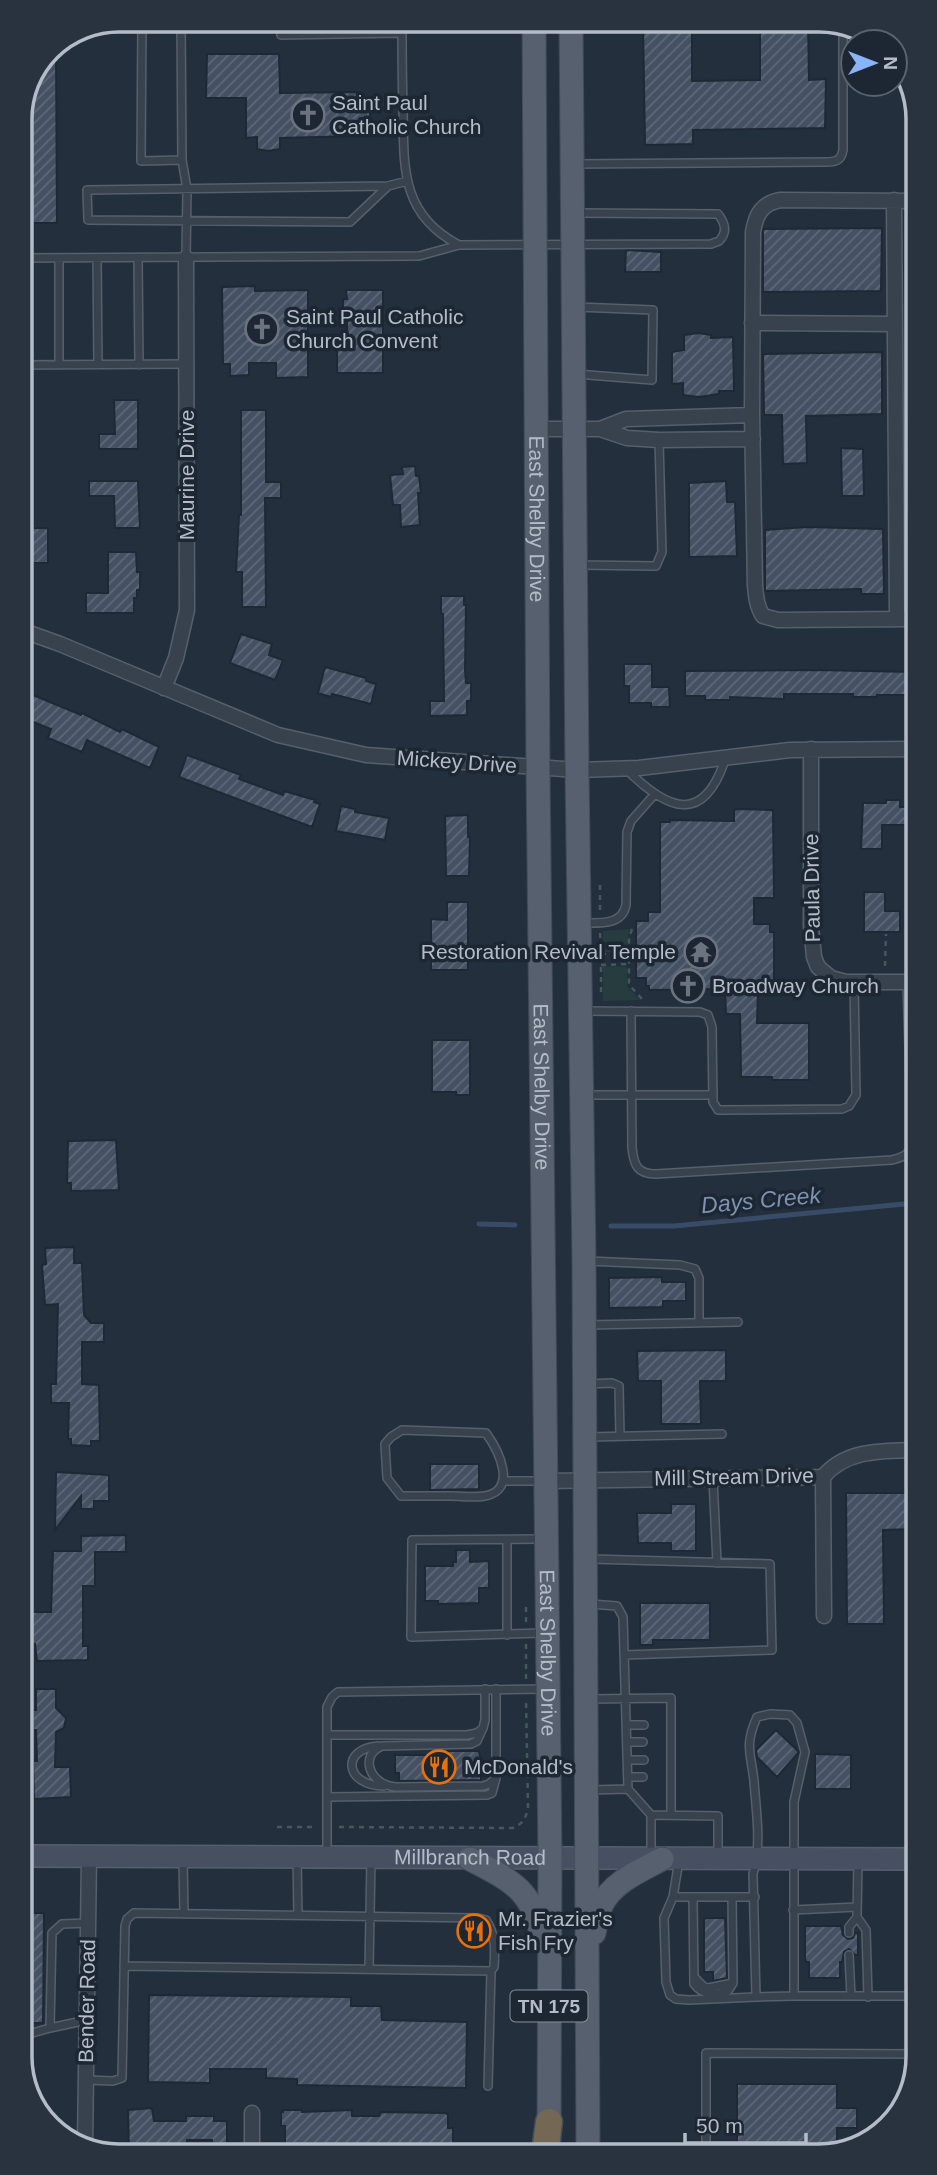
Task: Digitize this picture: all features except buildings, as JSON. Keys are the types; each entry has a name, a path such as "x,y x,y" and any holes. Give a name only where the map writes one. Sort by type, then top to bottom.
{"highway":[{"path":"548,2144 549,2122"}],"main road":[{"name":"East Shelby Drive","path":"534,32 538,769 550,1859 549,2122"},
{"name":"East Shelby Drive","path":"571,32 576,770 584,1260 588,2144"},
{"name":"Millbranch Road","path":"32,1856 906,1859"},
{"path":"470,1858 509,1880 528,1899 539,1923 549,1973"},
{"path":"587,1956 602,1905 614,1889 629,1877 664,1859"}],"street":[{"path":"906,201 780,200 762,208 755,221 752,246 755,586 759,611 769,619 906,619"},
{"path":"894,200 897,619"},
{"name":"Maurine Drive","path":"164,688 176,658 187,610 186,258"},
{"path":"752,323 895,324"},
{"path":"600,429 626,419 752,415"},
{"path":"666,440 672,417"},
{"path":"537,429 600,429 627,438 666,440 753,439"},
{"name":"Mickey Drive","path":"32,634 278,735 366,755 576,770 674,765 772,751 906,749"},
{"name":"Paula Drive","path":"811,749 811,926 814,957 818,967 831,978 854,982 906,982"},
{"name":"Mill Stream Drive","path":"546,1480 823,1477 831,1468 848,1458 876,1452 906,1450"},
{"path":"823,1477 824,1616"},
{"name":"Bender Road","path":"85,2136 89,1857"},
{"path":"252,2113 252,2143"}],"lane":[{"path":"142,32 141,161 182,160"},
{"path":"181,32 182,160 187,189 186,258"},
{"path":"281,32 281,35 402,33 403,146 407,181 415,204 424,217 446,237 459,244"},
{"path":"571,164 825,163 838,160 843,150 843,35"},
{"path":"388,186 350,222 88,220 87,190 388,186 407,181"},
{"path":"32,258 419,256 459,244 711,244 719,242 725,231 724,222 718,214 572,214"},
{"path":"59,258 59,365"},
{"path":"97,258 99,365"},
{"path":"138,258 139,365"},
{"path":"573,307 653,310 652,380 574,374"},
{"path":"32,365 186,364"},
{"path":"575,565 656,566 662,552 666,440"},
{"path":"626,769 654,795 673,803 689,804 710,793 726,757"},
{"path":"580,923 600,923 618,919 623,915 626,905 627,832 631,821 654,795"},
{"path":"580,1011 699,1012 708,1015 712,1027 713,1095 715,1108 721,1111 837,1109 849,1107 856,1096 854,982"},
{"path":"631,1011 633,1160 640,1172 647,1174 891,1160 906,1154"},
{"path":"582,1095 713,1095"},
{"path":"584,1260 680,1265 695,1269 699,1278 699,1323"},
{"path":"584,1325 738,1322"},
{"path":"584,1384 612,1383 619,1386 621,1436"},
{"path":"402,1430 486,1433 498,1453 504,1480 501,1487 485,1496 401,1496 387,1478 385,1444 402,1430"},
{"path":"584,1437 722,1434"},
{"path":"713,1478 717,1563"},
{"path":"504,1480 546,1480"},
{"path":"546,1539 412,1541 411,1637 547,1633"},
{"path":"506,1635 507,1540"},
{"path":"586,1559 770,1564 772,1650 624,1654"},
{"path":"586,1604 617,1606 623,1618 628,1789 651,1815 673,1897 664,1918 667,1988 670,1995 676,1999 906,1996"},
{"path":"327,1858 327,1707 338,1692 548,1688"},
{"path":"485,1689 485,1720 477,1741 471,1744 366,1747 354,1759 353,1770 356,1778 373,1786 483,1786 496,1778"},
{"path":"327,1797 492,1793 496,1778 496,1689"},
{"path":"586,1699 671,1698 671,1815"},
{"path":"756,1997 753,1874 758,1859 753,1779 748,1751 749,1735 757,1717 770,1714 790,1714 797,1723 805,1752 794,1802 794,1996"},
{"path":"661,1724 671,1724"},
{"path":"626,1725 643,1725"},
{"path":"327,1735 467,1735 477,1733 483,1728"},
{"path":"661,1741 671,1741"},
{"path":"627,1742 643,1742"},
{"path":"382,1746 376,1748 371,1755 370,1768 376,1781 385,1786"},
{"path":"627,1760 643,1760"},
{"path":"661,1760 671,1760"},
{"path":"628,1777 643,1777"},
{"path":"661,1777 671,1778"},
{"path":"586,1790 628,1789"},
{"path":"651,1815 718,1815 718,1859"},
{"path":"183,1857 184,1914"},
{"path":"297,1858 298,1915"},
{"path":"369,1969 371,1858"},
{"path":"858,1859 857,1917 866,1930 868,1997"},
{"path":"673,1897 755,1897"},
{"path":"693,1897 694,1984 698,1990 711,1997 728,1991 733,1983 732,1897"},
{"path":"793,1910 857,1908"},
{"path":"86,2080 114,2081 122,2078 125,1926 127,1919 134,1913 298,1915 486,1920 495,1939 494,1968 491,1971 488,2086"},
{"path":"849,1933 849,1927 857,1917"},
{"path":"50,2028 52,1933 62,1924 88,1923"},
{"path":"849,1955 851,1996"},
{"path":"124,1966 491,1971"},
{"path":"693,1977 708,1988 733,1983"},
{"path":"32,2033 87,2020"},
{"path":"706,2144 706,2053 906,2056"}],"path":[{"path":"632,929 629,933 631,987 646,1002"},
{"path":"885,982 886,934"},
{"path":"601,954 629,954"},
{"path":"601,965 629,964"}],"green space":[{"path":"629,929 627,952 603,952 603,931"},
{"path":"603,966 627,967 627,986 640,1000 603,1001"}],"waterway":[{"name":"Days Creek","path":"611,1226 674,1226 906,1204"},
{"name":"Days Creek","path":"479,1224 515,1225"}],"place":[{"name":"Saint Paul Catholic Church","path":"308,115"},
{"name":"Saint Paul Catholic Church Convent","path":"262,329"},
{"name":"Restoration Revival Temple","path":"701,952"},
{"name":"Broadway Church","path":"688,986"},
{"name":"McDonald's","path":"439,1767"},
{"name":"Mr. Frazier's Fish Fry","path":"474,1931"}]}
